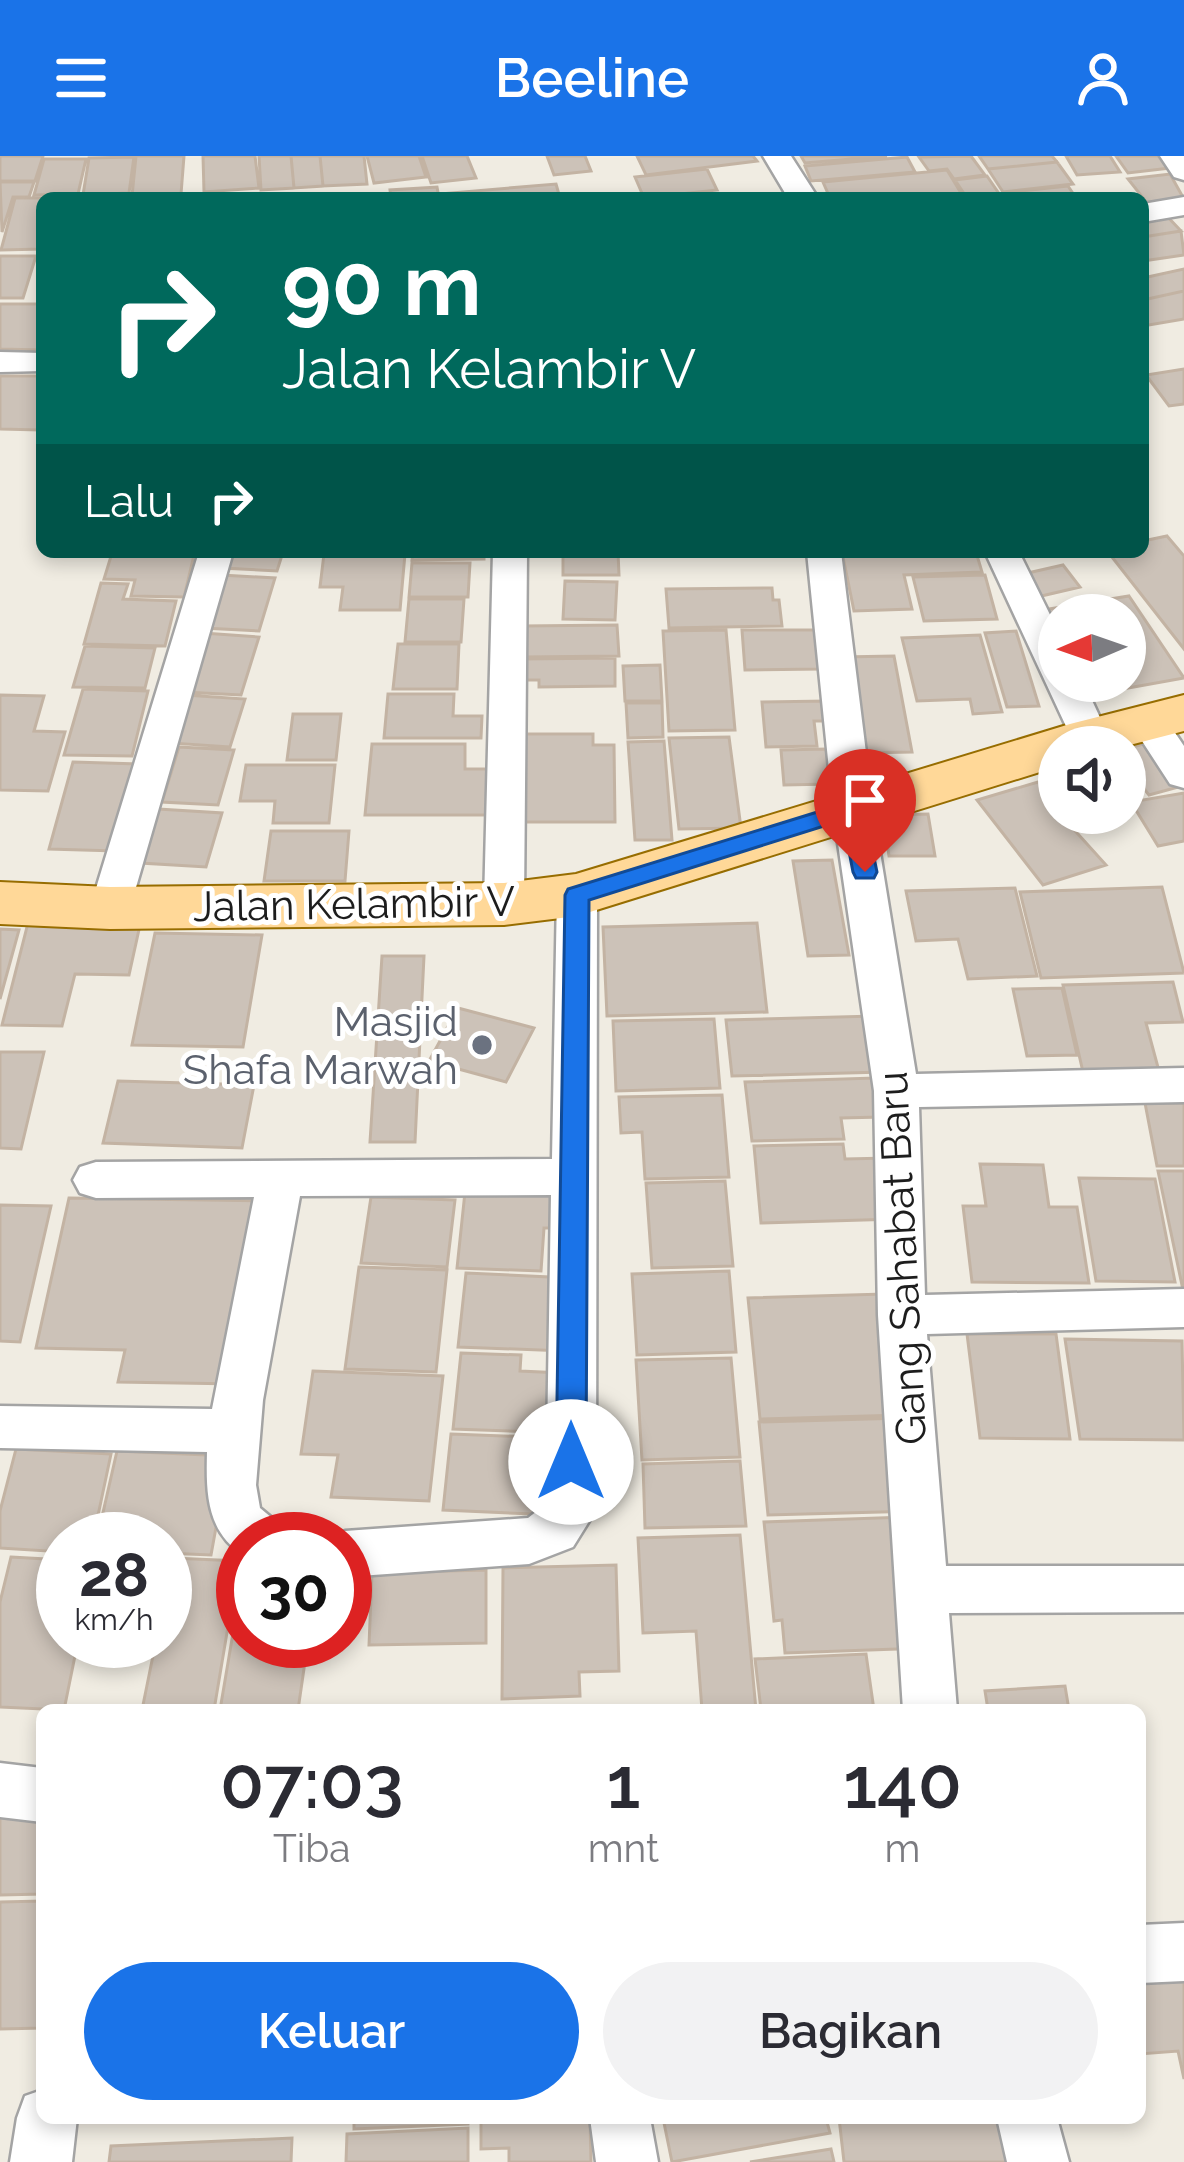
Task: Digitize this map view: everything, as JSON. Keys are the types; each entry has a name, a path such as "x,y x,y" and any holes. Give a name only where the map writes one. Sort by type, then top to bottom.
{"main road":[{"name":"Jalan Kelambir V","path":"1132,726 1166,717"},
{"name":"Jalan Kelambir V","path":"0,903 110,908 504,904 577,895 1038,753"}],"street":[{"path":"777,156 799,192"},
{"path":"1174,156 1184,171"},
{"path":"1149,212 1184,206"},
{"path":"0,362 36,362"},
{"path":"110,908 214,558"},
{"path":"504,904 510,558"},
{"name":"Gang Sahabat Baru","path":"825,558 853,809 896,1091 902,1315 930,1704"},
{"path":"1005,558 1038,627"},
{"path":"1166,717 1184,775"},
{"path":"372,1552 529,1541 555,1532 571,1510 577,895"},
{"path":"896,1091 1184,1085"},
{"path":"96,1180 572,1177"},
{"path":"235,1512 234,1431 281,1178"},
{"path":"902,1315 1184,1308"},
{"path":"0,1427 234,1431"},
{"path":"924,1590 1184,1589"},
{"path":"0,1790 36,1794"},
{"path":"1146,1954 1184,1952"},
{"path":"41,2162 46,2124"},
{"path":"621,2124 626,2162"},
{"path":"1028,2124 1038,2162"}],"building":[{"path":"0,156 43,156 35,181 0,181"},
{"path":"136,156 184,156 181,192 132,192"},
{"path":"203,156 255,156 259,188 204,192"},
{"path":"259,156 291,156 294,188 261,190"},
{"path":"291,156 320,156 323,186 294,188"},
{"path":"320,156 364,156 367,184 323,186"},
{"path":"367,156 419,156 426,177 374,183"},
{"path":"422,156 467,156 476,178 431,183"},
{"path":"547,156 585,156 591,171 554,175"},
{"path":"637,156 753,156 757,161 646,175"},
{"path":"801,156 887,156 805,163"},
{"path":"971,156 985,175 954,179 947,169 929,171 919,157"},
{"path":"979,156 1052,156 1057,162 988,169"},
{"path":"1066,156 1110,156 1120,172 1077,175"},
{"path":"1116,156 1161,156 1170,168 1128,173"},
{"path":"134,157 129,192 83,192 89,158"},
{"path":"907,157 915,172 811,181 805,166"},
{"path":"44,159 86,159 78,192 34,195"},
{"path":"1057,162 1073,184 1003,192 988,169"},
{"path":"707,169 717,190 641,192 635,177"},
{"path":"947,170 960,192 827,192 823,182"},
{"path":"1170,174 1184,199 1149,203 1149,192 1138,192 1128,179"},
{"path":"987,176 998,192 963,192 955,180"},
{"path":"0,182 34,182 29,197 13,197 2,232"},
{"path":"556,184 558,192 462,192"},
{"path":"1068,186 1072,192 1012,192"},
{"path":"437,187 438,192 390,192"},
{"path":"15,198 36,198 36,249 1,250"},
{"path":"1164,213 1181,231 1149,236 1149,215"},
{"path":"1181,231 1184,255 1149,260 1149,236"},
{"path":"0,256 36,256 23,298 0,298"},
{"path":"1184,269 1184,291 1149,299 1149,277"},
{"path":"1184,291 1184,319 1149,325 1149,299"},
{"path":"0,304 36,304 36,350 0,349"},
{"path":"1184,369 1184,404 1169,406 1149,375"},
{"path":"0,376 36,376 36,430 0,429"},
{"path":"1167,536 1184,556 1184,649 1146,600 1146,594 1141,594 1113,558 1149,558 1149,540"},
{"path":"110,558 193,558 184,597 131,596 135,580 104,579"},
{"path":"225,558 281,558 277,571 222,568"},
{"path":"324,558 405,558 400,610 340,610 343,587 320,587"},
{"path":"412,558 484,558 484,559"},
{"path":"563,558 618,558 619,575 563,575"},
{"path":"843,558 978,558 982,572 904,575 912,609 854,611"},
{"path":"412,563 470,563 468,597 409,597"},
{"path":"1063,565 1080,587 1037,597 1019,575"},
{"path":"221,575 275,578 259,631 204,628"},
{"path":"985,575 997,619 924,621 913,577"},
{"path":"565,581 617,582 615,620 563,619"},
{"path":"101,583 128,584 123,599 176,601 165,646 84,644"},
{"path":"772,588 773,600 779,600 782,626 669,628 666,589"},
{"path":"409,599 464,599 461,642 405,642"},
{"path":"1146,621 1184,678 1146,685"},
{"path":"617,625 619,656 523,657 523,626"},
{"path":"726,630 735,730 669,731 663,631"},
{"path":"742,630 816,630 821,669 745,670"},
{"path":"1016,631 1039,706 1007,707 985,633"},
{"path":"203,633 259,637 241,695 184,692"},
{"path":"980,635 1002,712 973,714 970,699 917,701 902,638"},
{"path":"398,644 459,644 457,689 393,689"},
{"path":"85,646 155,648 145,688 73,687"},
{"path":"894,656 912,752 858,753 842,657"},
{"path":"615,658 615,686 539,687 539,680 522,680 521,659"},
{"path":"660,665 662,701 625,701 623,666"},
{"path":"83,689 148,691 132,756 64,755"},
{"path":"388,694 454,694 453,716 482,716 481,738 384,738"},
{"path":"0,695 44,696 34,731 65,732 48,791 0,790"},
{"path":"185,695 245,699 230,747 170,743"},
{"path":"827,701 829,721 814,721 817,746 766,747 762,702"},
{"path":"626,703 662,703 663,737 628,738"},
{"path":"293,714 341,714 336,760 287,760"},
{"path":"522,734 593,734 593,745 614,745 615,822 519,822"},
{"path":"729,737 741,828 679,829 669,738"},
{"path":"664,741 672,840 635,840 628,742"},
{"path":"1147,743 1182,786 1149,795"},
{"path":"372,744 465,744 465,769 500,769 498,815 365,815"},
{"path":"179,747 234,750 218,805 162,802"},
{"path":"826,749 831,784 784,785 781,750"},
{"path":"73,762 138,764 116,851 49,849"},
{"path":"246,765 335,765 329,823 273,823 275,801 240,801"},
{"path":"1038,782 1038,834 1078,834 1106,865 1043,885 977,800"},
{"path":"1184,793 1184,841 1158,846 1146,826 1146,799"},
{"path":"158,809 222,813 206,867 141,863"},
{"path":"928,814 935,856 889,856 883,815"},
{"path":"271,831 349,831 345,881 264,881"},
{"path":"832,860 849,955 808,956 793,861"},
{"path":"1162,887 1184,973 1041,978 1020,892"},
{"path":"1015,888 1037,976 968,979 958,939 916,941 906,891"},
{"path":"28,923 140,925 129,975 75,974 62,1026 2,1025"},
{"path":"757,923 767,1012 607,1016 603,927"},
{"path":"0,929 19,930 0,999"},
{"path":"155,933 262,935 243,1047 132,1045"},
{"path":"382,956 424,956 415,1142 370,1142"},
{"path":"1173,982 1183,1022 1146,1023 1159,1071 1083,1072 1063,985"},
{"path":"1062,988 1077,1055 1027,1056 1013,989"},
{"name":"Masjid Shafa Marwah","path":"458,1008 534,1028 506,1082 429,1061"},
{"path":"875,1016 883,1072 732,1076 726,1020"},
{"path":"714,1019 720,1088 616,1091 613,1021"},
{"path":"0,1052 44,1052 21,1149 0,1148"},
{"path":"875,1078 881,1117 841,1118 844,1139 752,1141 745,1082"},
{"path":"118,1081 254,1085 242,1148 103,1143"},
{"path":"722,1095 729,1177 645,1179 642,1132 621,1133 619,1097"},
{"path":"1145,1103 1184,1103 1184,1166 1157,1166"},
{"path":"843,1144 845,1159 888,1158 896,1219 761,1223 754,1146"},
{"path":"980,1164 1043,1165 1049,1207 1077,1207 1089,1283 972,1282 963,1206 986,1206"},
{"path":"1158,1171 1184,1171 1184,1290 1183,1290"},
{"path":"1079,1178 1155,1179 1175,1282 1096,1281"},
{"path":"725,1181 733,1266 652,1268 646,1183"},
{"path":"465,1192 565,1196 563,1228 544,1228 541,1271 457,1268"},
{"path":"371,1197 455,1200 447,1267 361,1263"},
{"path":"69,1198 265,1201 237,1384 118,1382 125,1350 36,1348"},
{"path":"0,1205 51,1206 20,1342 0,1341"},
{"path":"359,1267 447,1270 436,1372 345,1369"},
{"path":"729,1271 736,1352 637,1355 632,1274"},
{"path":"466,1273 570,1278 565,1351 458,1347"},
{"path":"884,1294 902,1415 760,1419 748,1298"},
{"path":"967,1334 1056,1334 1070,1439 980,1438"},
{"path":"1065,1339 1182,1341 1184,1440 1080,1439"},
{"path":"461,1353 521,1355 520,1371 562,1373 559,1418 536,1417 536,1432 453,1429"},
{"path":"731,1358 740,1457 642,1460 636,1360"},
{"path":"313,1371 443,1376 429,1501 331,1497 338,1455 301,1454"},
{"path":"904,1418 918,1511 768,1515 759,1422"},
{"path":"451,1434 560,1438 555,1515 443,1510"},
{"path":"16,1449 111,1454 99,1512 36,1512 36,1550 0,1548 0,1511"},
{"path":"117,1451 229,1456 211,1555 192,1554 192,1512 103,1512"},
{"path":"740,1461 746,1526 645,1528 643,1464"},
{"path":"906,1517 925,1648 785,1653 782,1620 774,1621 764,1522"},
{"path":"740,1535 755,1704 702,1704 696,1631 643,1633 638,1538"},
{"path":"11,1557 36,1558 36,1668 73,1668 65,1704 0,1707 0,1602"},
{"path":"192,1559 216,1560 216,1668 221,1668 215,1704 143,1704 151,1668 192,1668"},
{"path":"616,1565 619,1671 579,1672 580,1696 502,1699 503,1568"},
{"path":"486,1570 486,1643 372,1645 372,1573"},
{"path":"866,1654 873,1704 760,1704 755,1659"},
{"path":"227,1668 304,1668 299,1704 221,1704"},
{"path":"1065,1686 1068,1704 987,1704 985,1691"},
{"path":"36,1803 36,1894 0,1895 0,1804"},
{"path":"36,1901 36,2028 0,2029 0,1902"},
{"path":"1184,1965 1184,2079 1178,2051 1146,2054 1146,1968"},
{"path":"354,2124 468,2124 354,2129"},
{"path":"481,2124 590,2124 591,2162 509,2162 509,2148 481,2149"},
{"path":"664,2124 828,2124 830,2133 672,2162"},
{"path":"840,2124 1015,2124 1021,2162 844,2162"},
{"path":"468,2128 468,2162 346,2162 347,2134"},
{"path":"292,2138 291,2162 109,2162 111,2146"},
{"path":"831,2149 834,2162 750,2162"}],"place":[{"name":"Masjid Shafa Marwah","path":"482,1045"}],"route":[{"path":"571,1462 577,895 853,809 865,872"}]}
